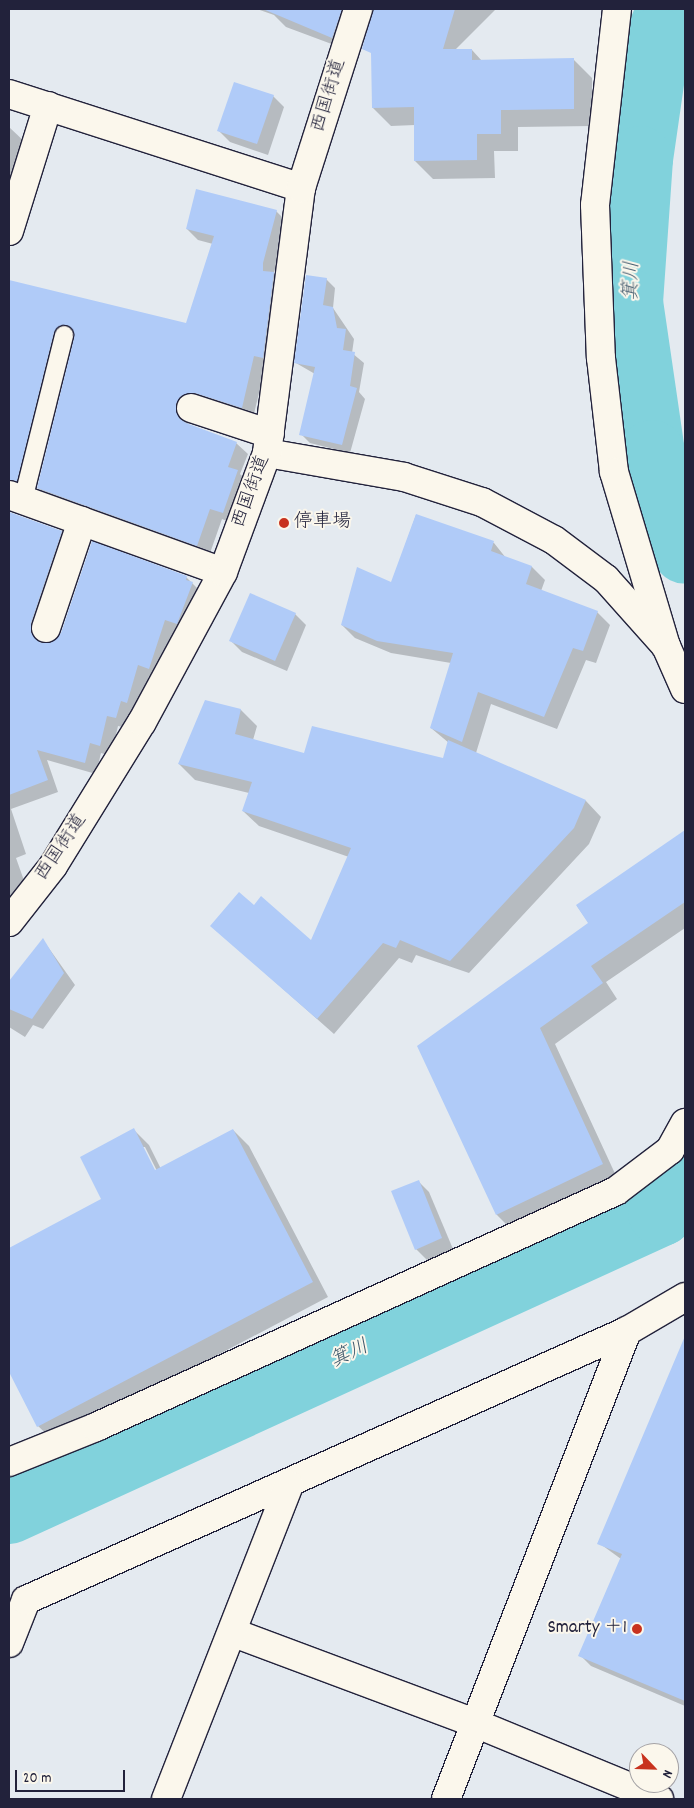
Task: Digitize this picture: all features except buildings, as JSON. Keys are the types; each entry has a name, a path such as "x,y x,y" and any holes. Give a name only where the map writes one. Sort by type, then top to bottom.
{"street":[{"name":"西国街道","path":"9,922 53,866 142,722 223,572 268,443 301,188 358,9"},
{"path":"617,9 595,205 601,358 614,472 666,646 685,689"},
{"path":"9,94 301,188"},
{"path":"9,231 48,106"},
{"path":"191,408 268,443 404,477 482,502 554,540 606,579 666,646"},
{"path":"16,498 223,572"},
{"path":"46,628 82,521"},
{"path":"9,1462 96,1427 616,1191 670,1150 685,1123"},
{"path":"9,1643 26,1600 289,1485 627,1331 685,1298"},
{"path":"446,1799 477,1724 627,1331"},
{"path":"166,1799 234,1633 289,1485"},
{"path":"234,1633 477,1724 659,1799"}],"lane":[{"path":"16,498 64,335"}],"waterway":[{"name":"箕川","path":"670,9 657,41 640,159 630,302 652,453 685,551"},
{"name":"箕川","path":"9,1511 661,1213 685,1190"}],"place":[{"name":"停車場","path":"284,523"},
{"name":"Smarty ＋1","path":"637,1629"}]}
